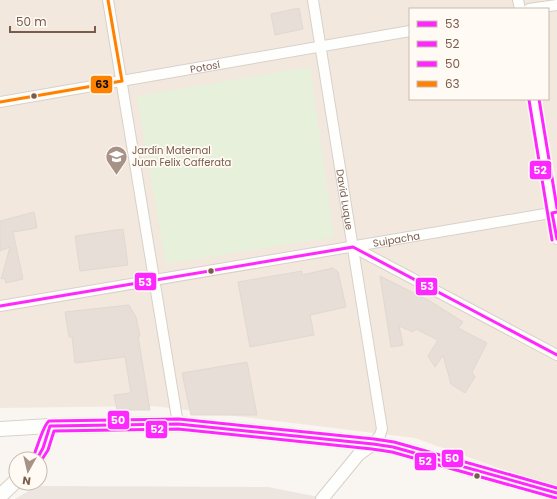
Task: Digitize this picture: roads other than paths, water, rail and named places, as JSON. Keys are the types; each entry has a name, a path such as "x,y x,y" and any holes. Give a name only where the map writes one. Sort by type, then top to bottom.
{"main road":[{"path":"0,429 50,426 178,424 373,444 393,447 557,493"},
{"path":"41,451 50,426"},
{"path":"0,496 8,488"}],"street":[{"path":"108,0 156,281 178,424"},
{"name":"David Luque","path":"313,0 382,429 380,435 373,444"},
{"path":"536,8 557,5"},
{"name":"Potosí","path":"0,102 321,48 409,31"},
{"path":"534,100 555,213 557,239"},
{"name":"Suipacha","path":"0,306 555,213"},
{"path":"353,247 557,355"},
{"path":"322,499 359,454 373,444"}],"place":[{"name":"Jardín Maternal Juan Felix Cafferata","path":"117,176"}]}
